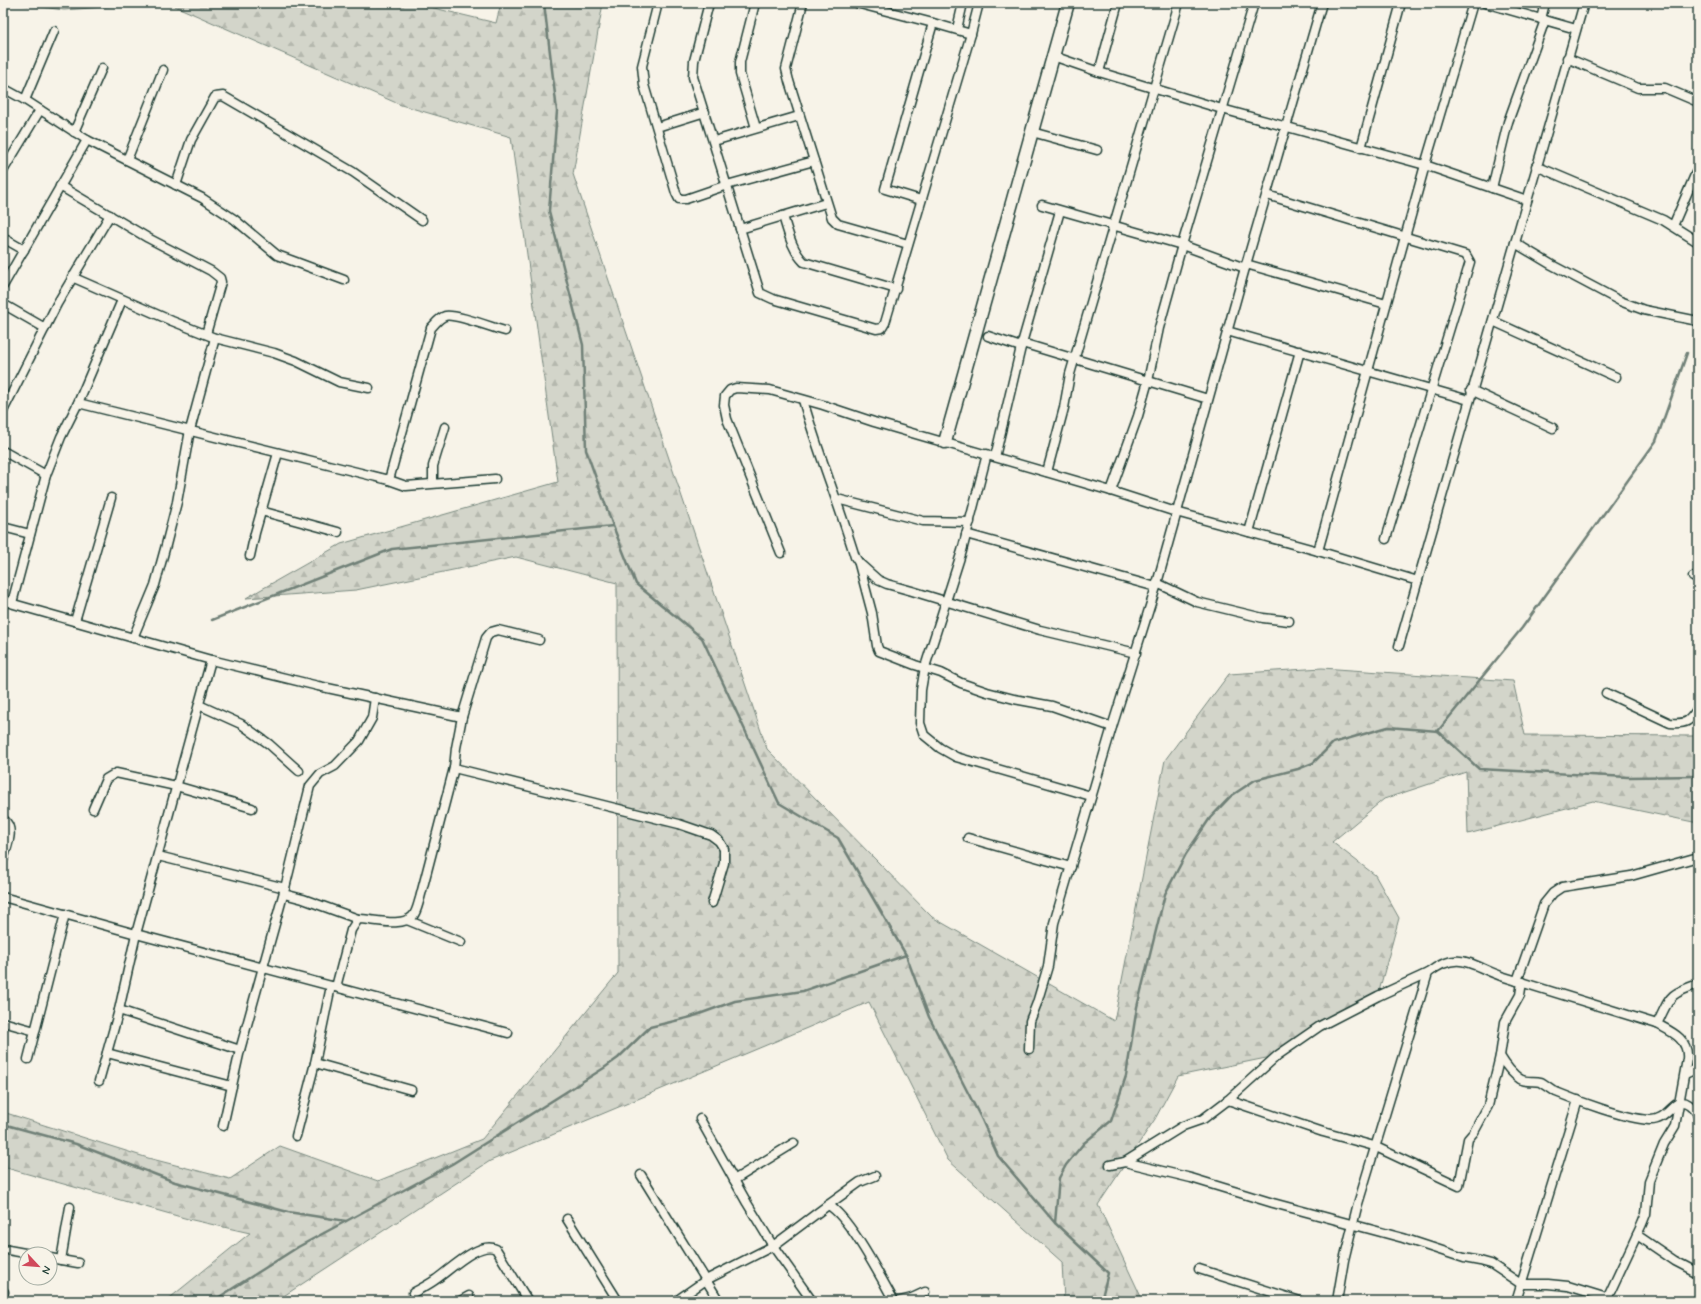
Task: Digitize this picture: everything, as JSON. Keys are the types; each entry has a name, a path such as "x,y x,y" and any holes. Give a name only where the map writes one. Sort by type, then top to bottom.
{"street":[{"path":"658,3 642,66 644,85 676,193 680,199 686,199 727,185 814,162"},
{"path":"710,3 694,61 693,77 714,140 760,293 768,297 876,329 882,328 885,324 979,3"},
{"path":"756,3 740,62 740,74 756,128"},
{"path":"803,3 786,69 826,204 832,218 838,224 908,244"},
{"path":"856,3 869,5 971,34"},
{"path":"956,29 963,3"},
{"path":"945,442 1068,3"},
{"path":"1099,72 1118,3"},
{"path":"1047,472 1064,408 1075,358 1179,3"},
{"path":"1111,491 1138,416 1148,381 1159,328 1182,245 1254,3"},
{"path":"1029,1049 1030,1020 1037,1004 1048,966 1054,923 1112,727 1157,585 1227,331 1322,3"},
{"path":"1361,148 1401,3"},
{"path":"1318,551 1404,238 1473,3"},
{"path":"1485,3 1576,29"},
{"path":"1492,188 1508,122 1543,20 1545,3"},
{"path":"1399,646 1584,3"},
{"path":"921,200 885,189 933,23"},
{"path":"26,100 54,31"},
{"path":"1053,56 1099,72 1222,109 1425,165 1527,200"},
{"path":"1567,58 1638,88 1665,88 1698,102"},
{"path":"74,132 102,68"},
{"path":"127,160 164,70"},
{"path":"3,88 26,100 87,140 202,198 234,219 277,255 344,280"},
{"path":"176,184 191,140 214,97 223,96 353,172 422,220"},
{"path":"3,171 40,110"},
{"path":"657,127 705,112"},
{"path":"714,140 800,116"},
{"path":"1032,132 1097,150"},
{"path":"3,286 87,140"},
{"path":"1536,166 1617,200 1673,226 1698,242"},
{"path":"1673,226 1698,168"},
{"path":"60,186 148,238 211,271 220,278 221,282 206,334"},
{"path":"1267,194 1404,238 1466,255 1470,262 1433,389 1386,539"},
{"path":"740,229 826,204"},
{"path":"1042,205 1114,227 1182,245 1246,266 1386,304"},
{"path":"1060,211 991,455 947,601 925,667 921,690 920,723 924,735 940,748 956,757 1091,796"},
{"path":"3,411 72,277 110,215"},
{"path":"783,216 792,245 798,256 804,262 896,289"},
{"path":"3,238 24,250"},
{"path":"1515,243 1552,265 1620,301 1644,310 1698,321"},
{"path":"72,277 122,300 215,338 274,353 296,361 339,382 369,388"},
{"path":"12,603 46,475 61,437 78,403 122,300"},
{"path":"3,304 45,328"},
{"path":"389,480 431,328 445,315 456,316 505,331"},
{"path":"1493,321 1616,377"},
{"path":"1227,331 1469,400"},
{"path":"988,336 1075,358 1208,399"},
{"path":"133,638 155,585 177,502 190,430 215,338"},
{"path":"1249,532 1300,351"},
{"path":"781,553 727,419 724,405 725,396 730,390 736,388 770,390 1111,491 1176,512 1318,551 1418,581"},
{"path":"1472,390 1553,428"},
{"path":"804,400 821,460 836,499 855,557 859,563 878,580 1040,630 1136,652"},
{"path":"78,403 389,480 406,486 494,479"},
{"path":"433,483 433,466 445,427"},
{"path":"3,452 46,475"},
{"path":"250,556 278,453"},
{"path":"75,621 111,498"},
{"path":"836,499 923,520 970,522"},
{"path":"262,511 338,532"},
{"path":"3,527 30,534"},
{"path":"966,534 1157,585 1197,602 1263,618 1289,621"},
{"path":"859,563 872,612 879,651 915,665 925,667 987,692 1052,706 1112,727"},
{"path":"3,601 211,660 462,717"},
{"path":"158,856 284,891 358,919 392,923 407,920 413,916 420,898 454,768 462,717 486,638 491,632 498,630 539,640"},
{"path":"99,1081 119,1010 136,934 176,786 200,705 211,660"},
{"path":"1606,693 1670,723 1681,724 1691,720 1698,708"},
{"path":"223,1126 240,1050 264,968 310,786 320,774 335,766 359,741 372,718 375,698"},
{"path":"200,705 241,724 269,744 299,771"},
{"path":"454,768 679,824 711,835 719,841 724,849 724,863 712,903"},
{"path":"93,809 106,779 116,773 176,786 252,808"},
{"path":"3,819 9,823 10,829 3,860"},
{"path":"968,838 1071,867"},
{"path":"1228,1100 1323,1132 1374,1146 1459,1186 1468,1139 1474,1132 1488,1106 1500,1056 1505,1022 1520,995 1520,982 1544,904 1552,893 1562,888 1631,876 1698,857"},
{"path":"3,896 136,934 508,1033"},
{"path":"28,1059 65,914"},
{"path":"296,1136 334,986 351,930 358,919"},
{"path":"407,920 461,942"},
{"path":"1110,1165 1125,1162 1183,1126 1203,1119 1228,1100 1278,1055 1320,1026 1448,962 1462,960 1475,963 1488,972 1657,1024 1675,1034 1685,1043 1688,1052 1675,1126 1664,1144 1650,1182 1646,1214 1606,1299 1568,1286 1521,1284 1491,1264 1464,1258 1437,1248 1273,1203 1191,1178 1125,1162"},
{"path":"1337,1301 1352,1224 1374,1146 1392,1095 1428,973"},
{"path":"1657,1024 1668,999 1677,991 1698,984"},
{"path":"119,1010 240,1050"},
{"path":"3,1022 34,1031"},
{"path":"107,1054 232,1086"},
{"path":"1500,1056 1510,1072 1519,1078 1526,1081 1540,1082 1555,1091 1578,1100 1629,1116 1655,1120 1661,1119 1679,1102"},
{"path":"315,1062 411,1090"},
{"path":"1685,1074 1698,1068"},
{"path":"1516,1301 1578,1100"},
{"path":"1679,1102 1687,1103 1698,1114"},
{"path":"700,1119 773,1246 812,1301"},
{"path":"734,1180 794,1143"},
{"path":"641,1176 719,1301"},
{"path":"676,1301 706,1280 773,1246 860,1182 875,1176"},
{"path":"828,1205 834,1208 842,1216 894,1301"},
{"path":"61,1260 70,1207"},
{"path":"566,1219 615,1300"},
{"path":"1637,1235 1675,1261 1698,1273"},
{"path":"413,1293 433,1282 474,1251 488,1246 496,1249 528,1301"},
{"path":"3,1249 18,1252"},
{"path":"58,1259 78,1263"},
{"path":"1199,1269 1300,1301"},
{"path":"900,1301 926,1292"},
{"path":"460,1301 468,1296"}],"green space":[{"path":"11,3 158,3 64,10"},
{"path":"168,3 413,3 496,23 501,3 603,3 573,174 767,749 932,917 1114,1021 1165,760 1229,674 1322,668 1513,681 1525,735 1698,736 1698,823 1593,801 1468,834 1466,772 1384,799 1332,842 1375,875 1399,918 1378,995 1271,1057 1178,1076 1155,1119 1098,1205 1143,1301 1064,1301 1062,1262 948,1160 869,1002 490,1161 276,1301 166,1301 250,1233 188,1219 3,1167 3,1112 148,1158 230,1179 280,1146 378,1181 482,1139 618,973 617,583 516,557 356,590 246,598 341,544 558,482 511,137 401,105"}],"waterway":[{"path":"544,3 557,111 549,211 583,345 586,450 613,526 636,584 702,638 779,803 838,838 906,955 929,1017 982,1120 998,1156 1055,1223 1108,1273 1101,1301"},
{"path":"1438,731 1522,628 1656,441 1687,353"},
{"path":"212,620 392,549 613,526"},
{"path":"1055,1223 1059,1178 1066,1165 1084,1143 1111,1121 1126,1076 1137,1007 1165,894 1186,854 1210,818 1231,796 1255,780 1298,769 1313,763 1333,743 1388,727 1438,731 1479,769 1628,777 1698,776"},
{"path":"213,1301 298,1247 452,1164 604,1068 618,1058 650,1027 691,1017 735,1001 803,991 906,955"},
{"path":"3,1124 76,1144 175,1182 288,1212 346,1221"}]}
